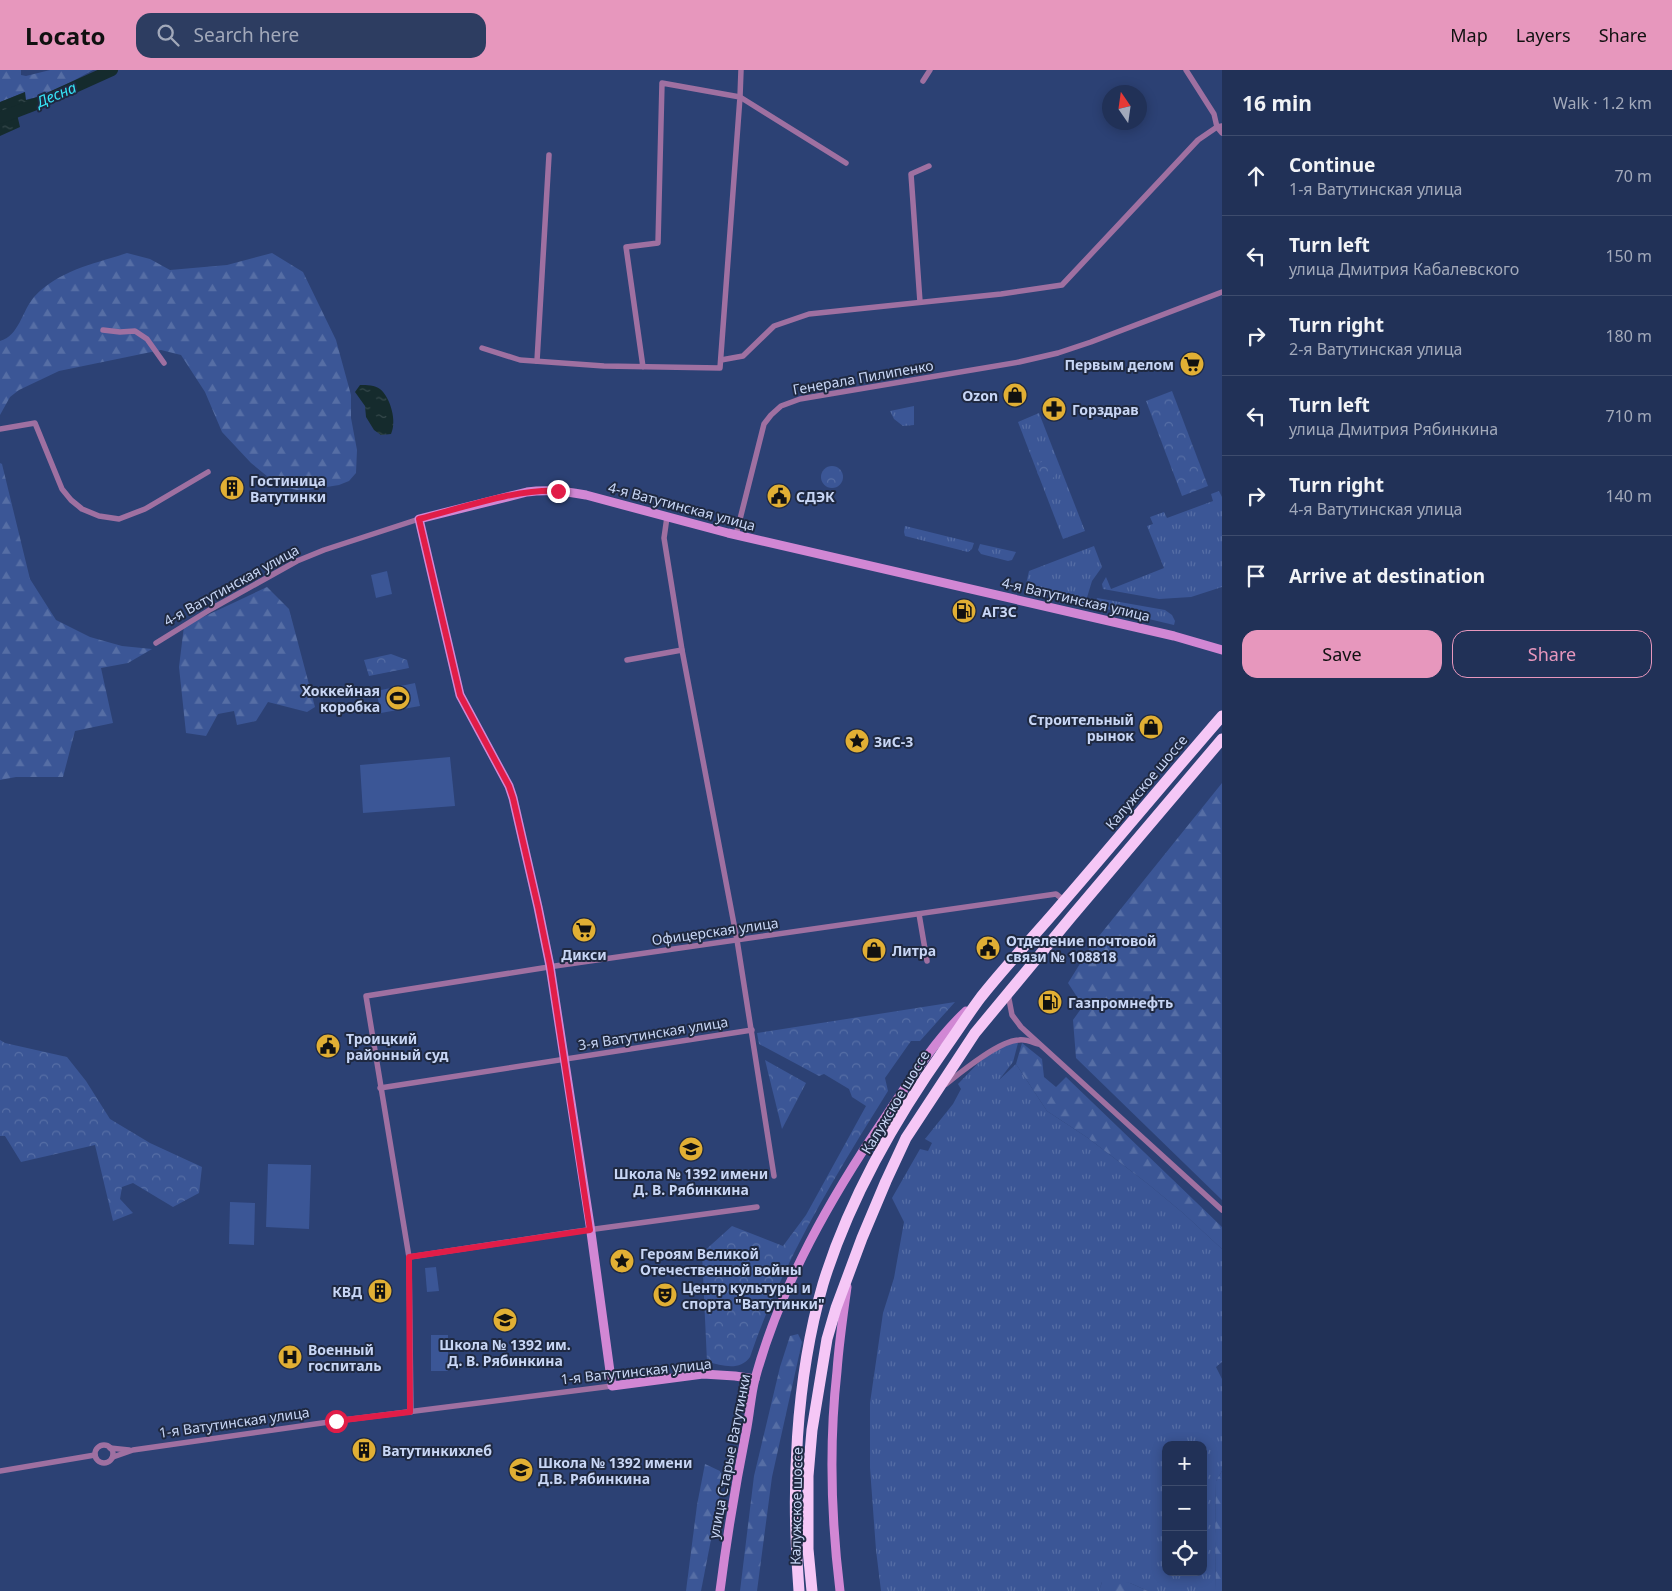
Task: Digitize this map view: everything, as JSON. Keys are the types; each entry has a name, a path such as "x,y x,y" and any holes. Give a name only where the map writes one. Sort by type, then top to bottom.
{"highway":[{"name":"Калужское шоссе","path":"799,1591 795,1477 807,1357 823,1286 838,1243 875,1162 892,1130 927,1074 979,1000 1222,716"},
{"name":"Калужское шоссе","path":"812,1591 808,1549 808,1486 812,1430 827,1339 836,1308 862,1238 906,1138 975,1033 1222,739"}],"street":[{"path":"482,348 520,360 604,366 720,368 741,70"},
{"path":"922,81 930,70"},
{"path":"1186,70 1214,114 1222,133"},
{"path":"643,367 626,247 658,243 662,83 740,97 846,163"},
{"path":"721,360 743,356 774,326 809,314 1062,285 1198,140 1219,127"},
{"path":"537,361 549,155"},
{"path":"920,302 911,174 929,166"},
{"name":"Генерала Пилипенко","path":"736,535 762,430 771,414 781,406 800,399 1009,364 1058,353 1222,292"},
{"path":"104,330 135,331 147,339 164,363"},
{"path":"0,429 35,422 62,489 82,509 99,516 119,519 145,509 208,472"},
{"name":"4-я Ватутинская улица","path":"156,643 211,609 297,561 324,550 419,519 513,495 544,490 586,495 736,535 1174,636 1222,650"},
{"path":"667,517 664,538 682,650 737,940 774,1176"},
{"path":"419,519 460,695 509,786 538,907 565,1059 612,1386"},
{"path":"627,660 682,650"},
{"name":"Офицерская улица","path":"380,1088 366,996 550,966 1056,894 1065,901"},
{"path":"920,914 927,961"},
{"path":"1008,992 1012,1014 1021,1027 1222,1210"},
{"name":"улица Старые Ватутинки","path":"720,1591 736,1480 755,1380 783,1301 807,1248 870,1138 952,1025 979,1000"},
{"name":"3-я Ватутинская улица","path":"380,1088 752,1030"},
{"path":"937,1091 971,1065 1012,1040 1024,1040 1042,1045"},
{"path":"875,1162 911,1079"},
{"path":"380,1088 409,1257 410,1412"},
{"path":"409,1257 757,1207"},
{"path":"840,1591 834,1527 833,1419 836,1371 848,1278"},
{"name":"1-я Ватутинская улица","path":"113,1457 133,1450 325,1422 703,1374 735,1376 755,1380"},
{"path":"102,1446 110,1448 113,1457 109,1462 103,1463 98,1461 95,1455 97,1449 102,1446"},
{"name":"1-я Ватутинская улица","path":"110,1448 133,1450"},
{"path":"0,1471 95,1455"}],"green space":[{"path":"0,70 21,70 21,75 26,76 50,70 93,70 43,94 25,100 25,92 0,102"},
{"path":"127,253 150,259 170,270 227,265 272,253 303,272 336,340 351,395 351,418 357,450 356,473 349,481 339,485 297,490 287,488 268,477 251,463 222,432 205,392 181,355 161,350 59,371 19,390 10,397 0,415 0,341 12,334 16,329 34,297 54,280 66,274"},
{"path":"1172,391 1208,486 1182,496 1146,401"},
{"path":"914,406 914,425 903,426 894,419 890,411"},
{"path":"1039,413 1085,531 1063,539 1018,422"},
{"path":"1047,460 1054,463 1057,470 1054,477 1047,480 1040,477 1037,470 1040,463"},
{"path":"0,463 2,464 30,579 56,620 90,637 122,646 152,649 128,663 101,668 113,723 75,731 63,777 16,777 0,780"},
{"path":"832,466 840,469 843,477 840,485 832,488 824,485 821,477 824,469"},
{"path":"1219,491 1222,497 1222,587 1191,597 1159,599 1103,589 1102,584 1106,577 1111,589 1164,568 1147,526 1153,524 1150,517 1164,512 1167,518 1213,501 1211,494"},
{"path":"905,526 974,543 972,549 968,552 905,536"},
{"path":"980,544 1016,552 1012,560 1008,561 981,554 978,550"},
{"path":"1094,546 1102,567 1092,581 1085,604 1025,589 1029,571"},
{"path":"387,571 392,594 376,598 371,575"},
{"path":"267,587 289,609 315,707 307,712 268,702 256,721 237,725 234,711 218,714 206,736 186,733 179,667 184,626"},
{"path":"1097,598 1165,610 1172,615 1175,621 1174,625 1094,606"},
{"path":"391,654 407,660 409,668 369,676 364,660"},
{"name":"Хоккейная коробка","path":"415,683 420,706 381,713 376,691"},
{"path":"450,757 455,806 363,813 360,765"},
{"path":"1222,783 1222,1200 1076,1058 1073,1020 1083,1006 1068,983 1091,946"},
{"path":"955,1002 920,1041 911,1041 885,1078 888,1091 811,1220 778,1287 750,1357 746,1362 736,1366 724,1366 707,1362 702,1253 732,1226 783,1246 806,1215 866,1106 852,1097 849,1089 824,1074 819,1076 759,1044 757,1033"},
{"path":"0,1040 5,1043 67,1057 86,1081 110,1119 150,1143 202,1167 199,1193 173,1207 133,1183 122,1187 120,1199 133,1213 113,1221 95,1145 21,1162 5,1136 0,1136"},
{"path":"1008,1043 1018,1043 1013,1062 999,1080 1016,1064 1047,1111 1088,1138 1148,1184 1222,1249 1222,1362 1216,1367 1222,1379 1222,1471 1216,1481 1216,1591 1148,1591 1130,1583 1102,1582 1099,1591 881,1591 870,1468 870,1403 883,1313 894,1278 904,1222 892,1198 920,1149 928,1151 932,1143 925,1139 953,1104 961,1089 958,1084 987,1054"},
{"path":"1022,1043 1042,1059 1044,1077 1056,1087 1066,1077 1222,1227 1222,1249 1148,1184 1088,1138 1047,1111 1016,1064"},
{"path":"765,1060 806,1083 782,1129"},
{"path":"268,1164 311,1165 309,1229 266,1227"},
{"path":"230,1202 255,1203 254,1245 229,1244"},
{"path":"436,1267 439,1291 427,1292 425,1268"},
{"path":"798,1334 802,1342 772,1477 757,1591 740,1591 754,1476 780,1367 790,1336"},
{"path":"431,1335 448,1335 448,1371 431,1371"},
{"path":"705,1464 720,1471 723,1478 701,1591 686,1591 697,1505"},
{"path":"1222,1471 1222,1591 1216,1591 1216,1481"},
{"path":"1113,1579 1130,1583 1148,1591 1099,1591 1102,1582"}],"water":[{"path":"25,92 26,100 38,97 47,106 17,114 20,127 0,136 0,102"},
{"path":"360,385 378,388 384,393 392,410 393,429 391,434 381,435 374,430 366,417 365,406 355,392"}],"waterway":[{"name":"Десна","path":"0,118 39,103 112,70"}],"place":[{"name":"Первым делом","path":"1192,364"},
{"name":"Ozon","path":"1015,395"},
{"name":"Горздрав","path":"1054,409"},
{"name":"Гостиница Ватутинки","path":"232,488"},
{"name":"СДЭК","path":"779,496"},
{"name":"АГЗС","path":"964,611"},
{"name":"Хоккейная коробка","path":"398,698"},
{"name":"Строительный рынок","path":"1151,727"},
{"name":"ЗиС-3","path":"857,741"},
{"name":"Дикси","path":"584,930"},
{"name":"Отделение почтовой связи № 108818","path":"988,948"},
{"name":"Литра","path":"874,950"},
{"name":"Газпромнефть","path":"1050,1002"},
{"name":"Троицкий районный суд","path":"328,1046"},
{"name":"Школа № 1392 имени Д. В. Рябинкина","path":"691,1149"},
{"name":"Героям Великой Отечественной войны","path":"622,1261"},
{"name":"КВД","path":"380,1291"},
{"name":"Центр культуры и спорта \"Ватутинки\"","path":"665,1295"},
{"name":"Школа № 1392 им. Д. В. Рябинкина","path":"505,1320"},
{"name":"Военный госпиталь","path":"290,1357"},
{"name":"Ватутинкихлеб","path":"364,1450"},
{"name":"Школа № 1392 имени Д.В. Рябинкина","path":"521,1470"}],"route":[{"path":"336,1421 410,1412 409,1257 590,1230 550,966 513,798 509,786 460,695 419,519 513,495 544,490 558,491"}]}
